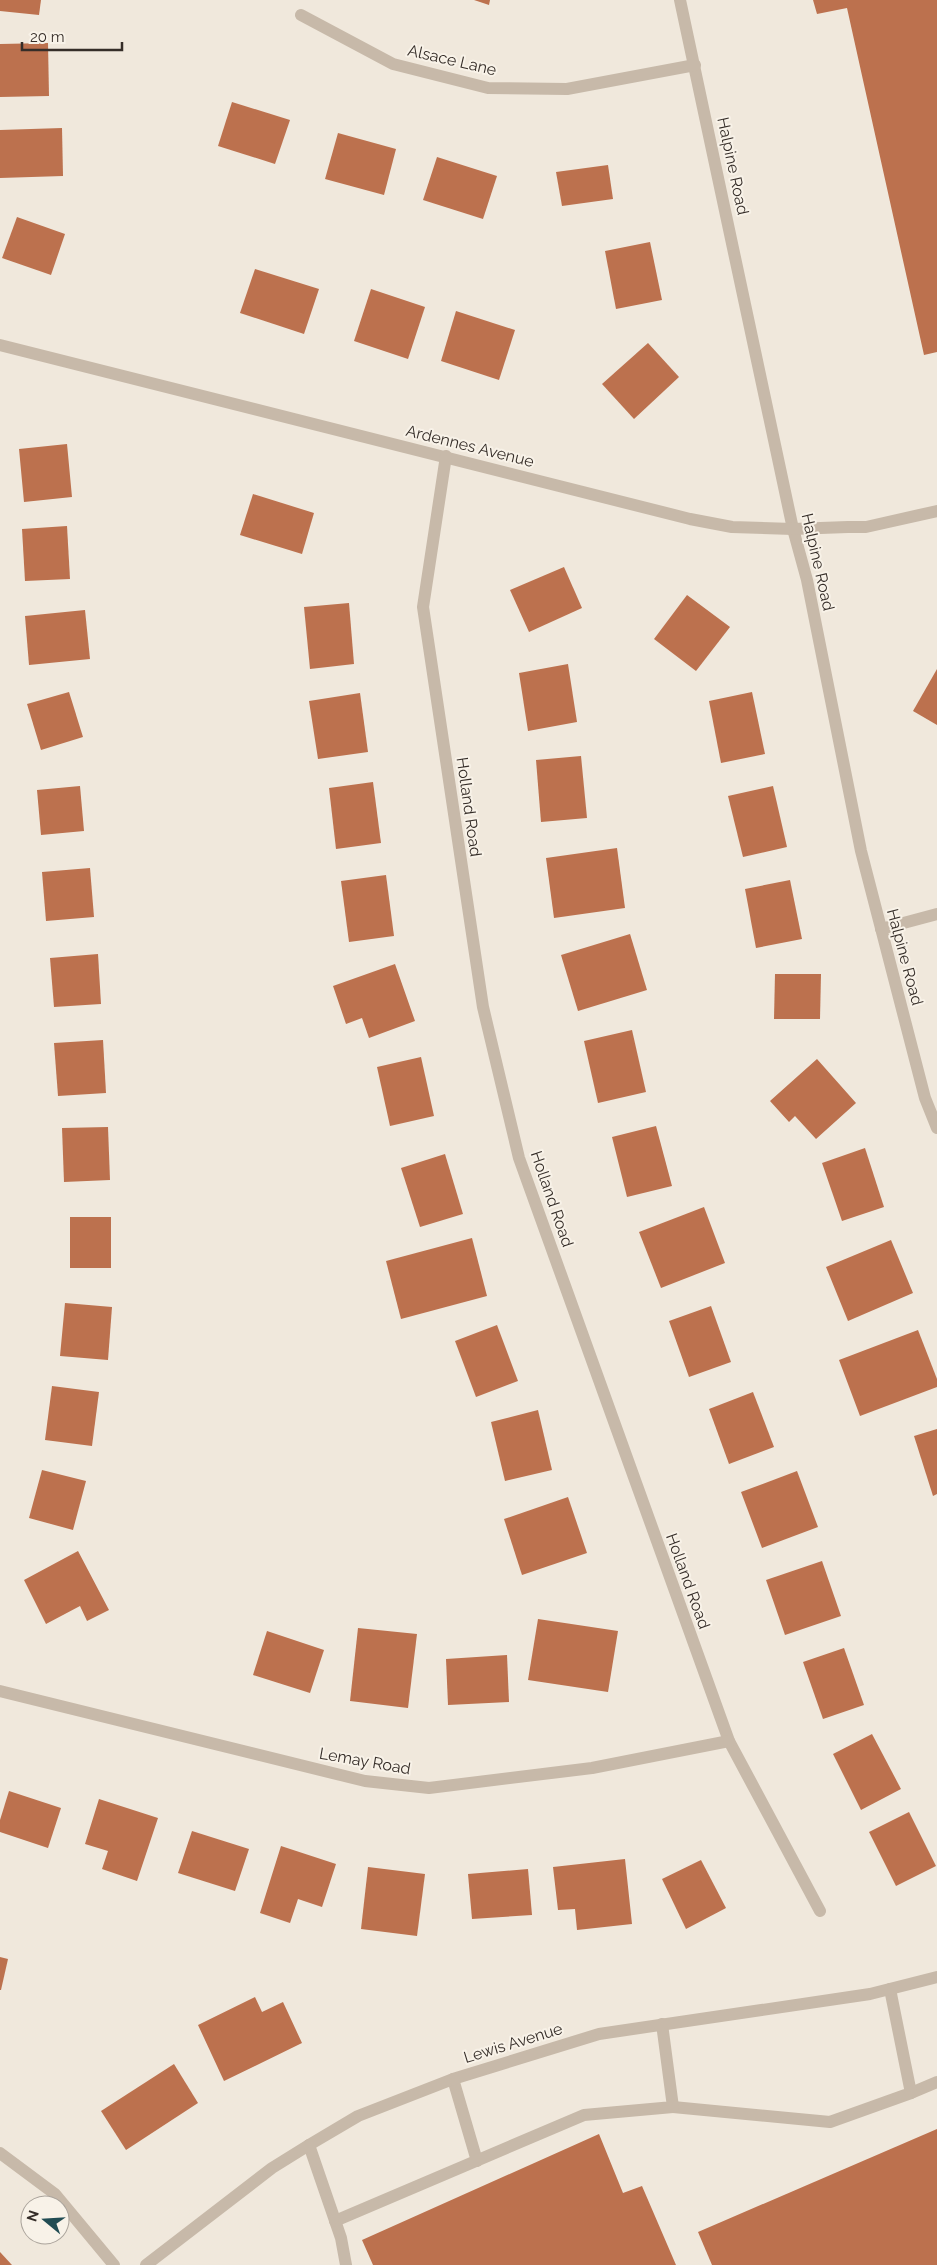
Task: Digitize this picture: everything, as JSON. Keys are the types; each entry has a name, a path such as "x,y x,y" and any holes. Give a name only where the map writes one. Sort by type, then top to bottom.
{"street":[{"name":"Halpine Road","path":"680,0 793,529 806,580 861,851 925,1098 937,1128"},
{"name":"Alsace Lane","path":"301,15 393,64 488,88 567,89 695,65"},
{"name":"Ardennes Avenue","path":"0,344 690,519 732,527 793,529 866,527 937,511"},
{"name":"Holland Road","path":"446,456 423,607 483,1006 519,1158 729,1741 820,1910"},
{"path":"881,929 937,914"},
{"name":"Lemay Road","path":"0,1691 365,1781 429,1788 592,1768 729,1741"},
{"name":"Lewis Avenue","path":"146,2265 272,2168 309,2145 358,2116 453,2078 599,2034 870,1994 937,1977"},
{"path":"890,1989 911,2093"},
{"path":"662,2024 673,2107"},
{"path":"453,2078 477,2161"},
{"path":"335,2221 584,2116 673,2107 830,2122 937,2082"},
{"path":"309,2145 335,2221 346,2265"},
{"path":"0,2153 55,2194 114,2265"}],"building":[{"path":"0,0 41,0 39,15 0,11"},
{"path":"474,0 490,0 489,5"},
{"path":"813,0 937,0 937,352 924,355 847,8 817,14"},
{"path":"48,43 49,96 0,97 0,44"},
{"path":"232,102 290,120 275,164 218,146"},
{"path":"62,128 63,176 0,178 0,130"},
{"path":"338,133 396,149 384,195 325,179"},
{"path":"437,157 497,176 483,219 423,200"},
{"path":"608,165 613,199 562,206 556,172"},
{"path":"17,217 65,234 51,275 2,258"},
{"path":"650,242 662,300 616,309 605,251"},
{"path":"255,269 319,289 304,334 240,313"},
{"path":"371,289 425,307 408,359 354,341"},
{"path":"456,311 515,330 499,380 441,361"},
{"path":"648,343 679,377 634,419 602,384"},
{"path":"67,444 72,497 24,502 19,449"},
{"path":"253,494 314,513 302,554 240,535"},
{"path":"67,526 70,579 25,581 22,529"},
{"path":"564,567 582,608 529,632 510,590"},
{"path":"687,595 730,627 696,671 654,639"},
{"path":"349,603 354,664 310,669 304,607"},
{"path":"85,610 90,659 29,665 25,616"},
{"path":"568,664 577,722 528,731 519,673"},
{"path":"937,669 937,725 913,711"},
{"path":"69,692 83,737 41,750 27,704"},
{"path":"752,692 765,754 721,763 709,701"},
{"path":"360,693 368,752 318,759 309,701"},
{"path":"581,756 587,818 541,822 536,760"},
{"path":"373,782 381,843 336,849 329,788"},
{"path":"80,786 84,831 41,835 37,790"},
{"path":"773,786 787,847 743,857 728,796"},
{"path":"617,848 625,908 554,918 546,858"},
{"path":"90,868 94,917 46,921 42,872"},
{"path":"386,875 394,936 349,942 341,881"},
{"path":"790,880 802,939 756,948 745,889"},
{"path":"630,934 647,990 578,1011 561,955"},
{"path":"98,954 101,1004 54,1007 50,958"},
{"path":"395,964 415,1021 369,1038 362,1018 346,1024 333,986"},
{"path":"775,974 821,974 820,1019 774,1019"},
{"path":"632,1030 646,1092 598,1103 584,1041"},
{"path":"103,1040 106,1093 58,1096 54,1043"},
{"path":"421,1057 434,1116 390,1126 377,1067"},
{"path":"817,1059 856,1103 816,1139 795,1116 789,1122 770,1101"},
{"path":"656,1126 672,1186 627,1197 612,1137"},
{"path":"108,1127 110,1180 64,1182 62,1128"},
{"path":"865,1148 884,1207 842,1221 822,1163"},
{"path":"445,1154 463,1214 420,1227 401,1168"},
{"path":"704,1207 725,1263 661,1288 639,1232"},
{"path":"70,1217 111,1217 111,1268 70,1268"},
{"path":"472,1238 487,1296 401,1319 386,1261"},
{"path":"891,1240 913,1293 848,1321 826,1267"},
{"path":"65,1303 112,1307 108,1360 60,1356"},
{"path":"711,1306 731,1362 689,1377 669,1321"},
{"path":"497,1325 518,1381 476,1397 455,1341"},
{"path":"918,1330 937,1379 937,1387 860,1416 839,1360"},
{"path":"52,1386 99,1392 92,1446 45,1440"},
{"path":"753,1392 774,1447 729,1464 709,1409"},
{"path":"538,1410 552,1470 505,1481 491,1422"},
{"path":"937,1429 937,1494 933,1496 914,1436"},
{"path":"42,1470 86,1481 73,1530 29,1518"},
{"path":"797,1471 818,1527 762,1548 741,1492"},
{"path":"568,1497 587,1553 522,1575 504,1519"},
{"path":"78,1551 109,1610 87,1621 80,1606 46,1624 24,1580"},
{"path":"822,1561 841,1616 785,1635 766,1580"},
{"path":"538,1619 618,1631 608,1692 528,1680"},
{"path":"358,1628 417,1634 408,1708 350,1701"},
{"path":"267,1631 324,1650 310,1693 253,1675"},
{"path":"844,1648 864,1705 823,1719 803,1662"},
{"path":"507,1655 509,1702 448,1705 446,1659"},
{"path":"872,1734 901,1789 861,1810 833,1754"},
{"path":"9,1791 61,1808 48,1848 0,1832 0,1820"},
{"path":"99,1799 158,1818 137,1881 102,1869 108,1851 85,1844"},
{"path":"909,1812 936,1866 896,1886 869,1832"},
{"path":"192,1831 249,1849 235,1891 178,1873"},
{"path":"281,1846 336,1864 322,1907 298,1899 290,1923 260,1913"},
{"path":"625,1859 632,1924 577,1930 575,1909 558,1910 553,1867"},
{"path":"701,1860 726,1908 686,1929 662,1879"},
{"path":"368,1867 425,1874 417,1936 361,1929"},
{"path":"528,1869 532,1915 472,1919 468,1874"},
{"path":"0,1957 8,1959 1,1990 0,1990"},
{"path":"255,1997 262,2012 283,2002 302,2043 224,2081 198,2025"},
{"path":"174,2064 198,2103 126,2150 101,2111"},
{"path":"937,2129 937,2265 712,2265 698,2232"},
{"path":"599,2134 623,2193 642,2186 676,2265 373,2265 362,2240"},
{"path":"0,2252 12,2265 0,2265"}]}
